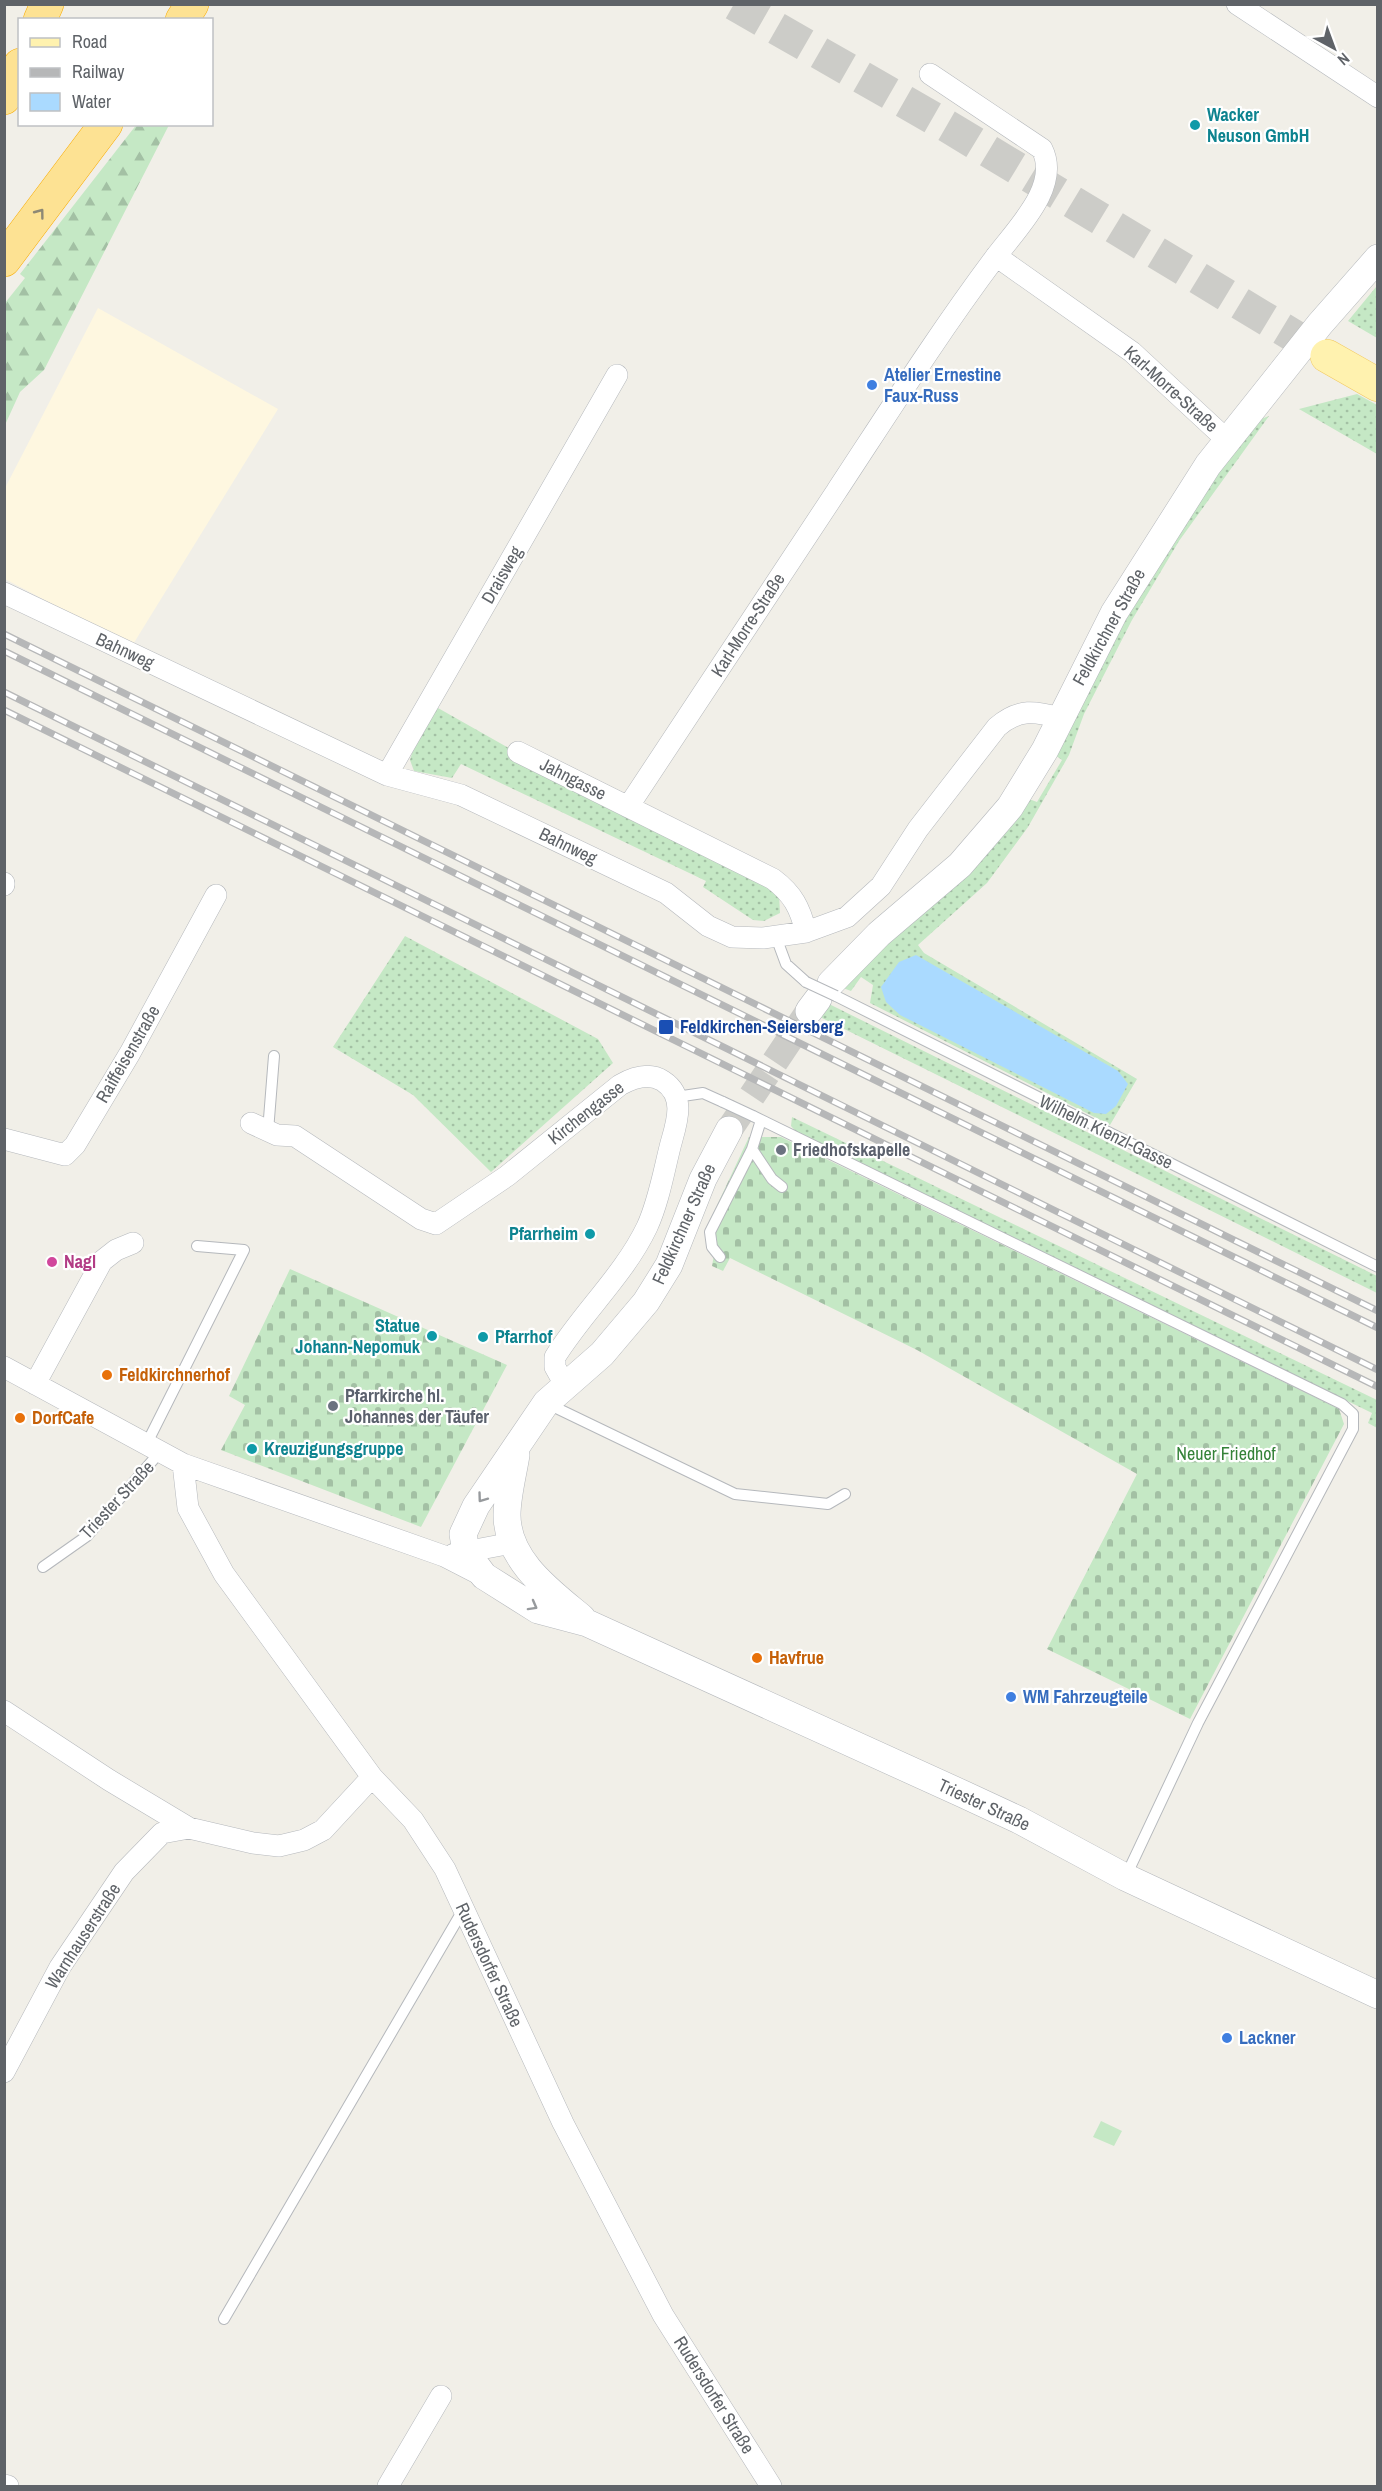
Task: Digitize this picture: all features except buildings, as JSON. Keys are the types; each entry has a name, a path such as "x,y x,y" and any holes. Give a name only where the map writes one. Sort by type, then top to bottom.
{"highway":[{"path":"41,18 47,4"},
{"path":"183,18 192,4"},
{"path":"4,98 18,69"},
{"path":"4,260 104,126"}],"main road":[{"path":"1327,356 1377,385"}],"street":[{"path":"1237,4 1377,97"},
{"name":"Karl-Morre-Straße","path":"628,807 949,320 1041,193 1049,172 1048,160 1042,149 930,74"},
{"name":"Karl-Morre-Straße","path":"996,256 1132,352 1227,440"},
{"name":"Feldkirchner Straße","path":"820,994 879,934 940,885 979,845 1022,789 1114,613 1142,566 1227,440 1320,324 1377,258"},
{"name":"Draisweg","path":"387,775 617,375"},
{"name":"Bahnweg","path":"4,593 387,775 461,795 666,893 720,933 746,939 806,932 847,917 881,886 918,830 984,741 1007,718 1027,710 1061,718"},
{"name":"Jahngasse","path":"518,752 628,807"},
{"path":"628,807 773,879 793,897 800,909 806,932"},
{"name":"Raiffeisenstraße","path":"4,1139 65,1155 75,1145 130,1053 216,895"},
{"name":"Kirchengasse","path":"260,1127 277,1135 296,1136 421,1220 436,1224 507,1176 590,1107 631,1079 651,1076 660,1079 668,1084 676,1097"},
{"path":"555,1394 555,1357 617,1275 648,1225 677,1120 676,1097"},
{"name":"Feldkirchner Straße","path":"455,1554 476,1506 555,1394 619,1336 657,1285 679,1244 703,1179 729,1130"},
{"path":"35,1384 102,1261 116,1250 133,1243"},
{"name":"Triester Straße","path":"4,1367 183,1464 455,1554"},
{"path":"516,1450 507,1516 512,1543 537,1579 587,1623"},
{"name":"Rudersdorfer Straße","path":"183,1464 188,1508 224,1574 372,1778 413,1820 445,1869 563,2123 663,2315 771,2487"},
{"path":"455,1554 512,1543"},
{"path":"455,1554 483,1576 538,1610 587,1623"},
{"name":"Triester Straße","path":"587,1623 1019,1820 1125,1877 1377,1995"},
{"name":"Warnhauserstraße","path":"4,1711 109,1780 189,1828 253,1843 279,1846 304,1840 323,1830 372,1778"},
{"name":"Warnhauserstraße","path":"4,2072 60,1967 124,1872 162,1833 189,1828"},
{"path":"388,2487 441,2396"}],"lane":[{"name":"Wilhelm Kienzl-Gasse","path":"776,937 786,964 820,994 1377,1267"},
{"path":"260,1127 274,1056"},
{"path":"676,1097 703,1094 723,1102 1331,1398 1348,1408 1353,1414 1353,1429 1198,1723 1125,1877"},
{"path":"720,1257 712,1247 710,1232 752,1149 757,1118"},
{"path":"752,1149 772,1179 782,1188"},
{"path":"153,1449 244,1250 196,1246"},
{"path":"555,1394 735,1494 828,1504 845,1494"},
{"name":"Triester Straße","path":"43,1567 87,1536 153,1449"},
{"path":"224,2319 464,1910"}],"shaded area":[{"path":"98,308 278,409 132,646 5,579 4,490"}],"green space":[{"path":"135,126 168,126 44,370 20,392 5,425 5,303 25,278 20,274"},
{"path":"1376,287 1378,288 1377,338 1348,321"},
{"path":"1357,394 1377,405 1377,454 1299,409"},
{"path":"1269,416 1179,541 1132,620 1084,714 1069,755 1028,827 987,883 918,945 924,953 1137,1079 1110,1125 870,1003 873,985 861,977 851,991 843,988 888,943 968,874 1029,799 1037,802 1062,760 1055,755 1140,593 1233,450 1261,419"},
{"path":"438,708 624,813 779,894 780,913 764,921 753,920 703,887 706,881 461,764 452,778 414,771 410,760 416,740"},
{"path":"405,936 598,1039 613,1063 491,1172 413,1095 333,1047"},
{"path":"829,1004 1377,1276 1377,1293 820,1017"},
{"path":"792,1117 1377,1400 1377,1428 1368,1423 1372,1413 797,1133 791,1126"},
{"name":"Neuer Friedhof","path":"749,1137 781,1137 1339,1409 1344,1424 1190,1719 1047,1649 1137,1474 917,1350 730,1258 723,1271 712,1266 717,1238 705,1231"},
{"path":"290,1269 507,1365 421,1527 221,1450 245,1405 229,1396"},
{"path":"1101,2121 1122,2131 1114,2146 1093,2137"}],"water":[{"path":"916,955 1118,1071 1128,1084 1116,1106 1106,1114 1094,1113 900,1015 886,1002 881,987 899,962"}],"tunnel":[{"path":"734,4 947,126 1327,356"},
{"path":"729,1130 809,1011"}],"railway":[{"path":"4,634 1378,1311"},
{"path":"4,651 1378,1328"},
{"path":"4,692 1378,1370"},
{"path":"4,710 1378,1387"}],"place":[{"name":"Wacker Neuson GmbH","path":"1195,125"},
{"name":"Atelier Ernestine Faux-Russ","path":"872,385"},
{"name":"Feldkirchen-Seiersberg","path":"666,1027"},
{"name":"Friedhofskapelle","path":"781,1150"},
{"name":"Pfarrheim","path":"590,1234"},
{"name":"Nagl","path":"52,1262"},
{"name":"Statue Johann-Nepomuk","path":"432,1336"},
{"name":"Pfarrhof","path":"483,1337"},
{"name":"Feldkirchnerhof","path":"107,1375"},
{"name":"Pfarrkirche hl. Johannes der Täufer","path":"333,1406"},
{"name":"DorfCafe","path":"20,1418"},
{"name":"Kreuzigungsgruppe","path":"252,1449"},
{"name":"Havfrue","path":"757,1658"},
{"name":"WM Fahrzeugteile","path":"1011,1697"},
{"name":"Lackner","path":"1227,2038"}]}
